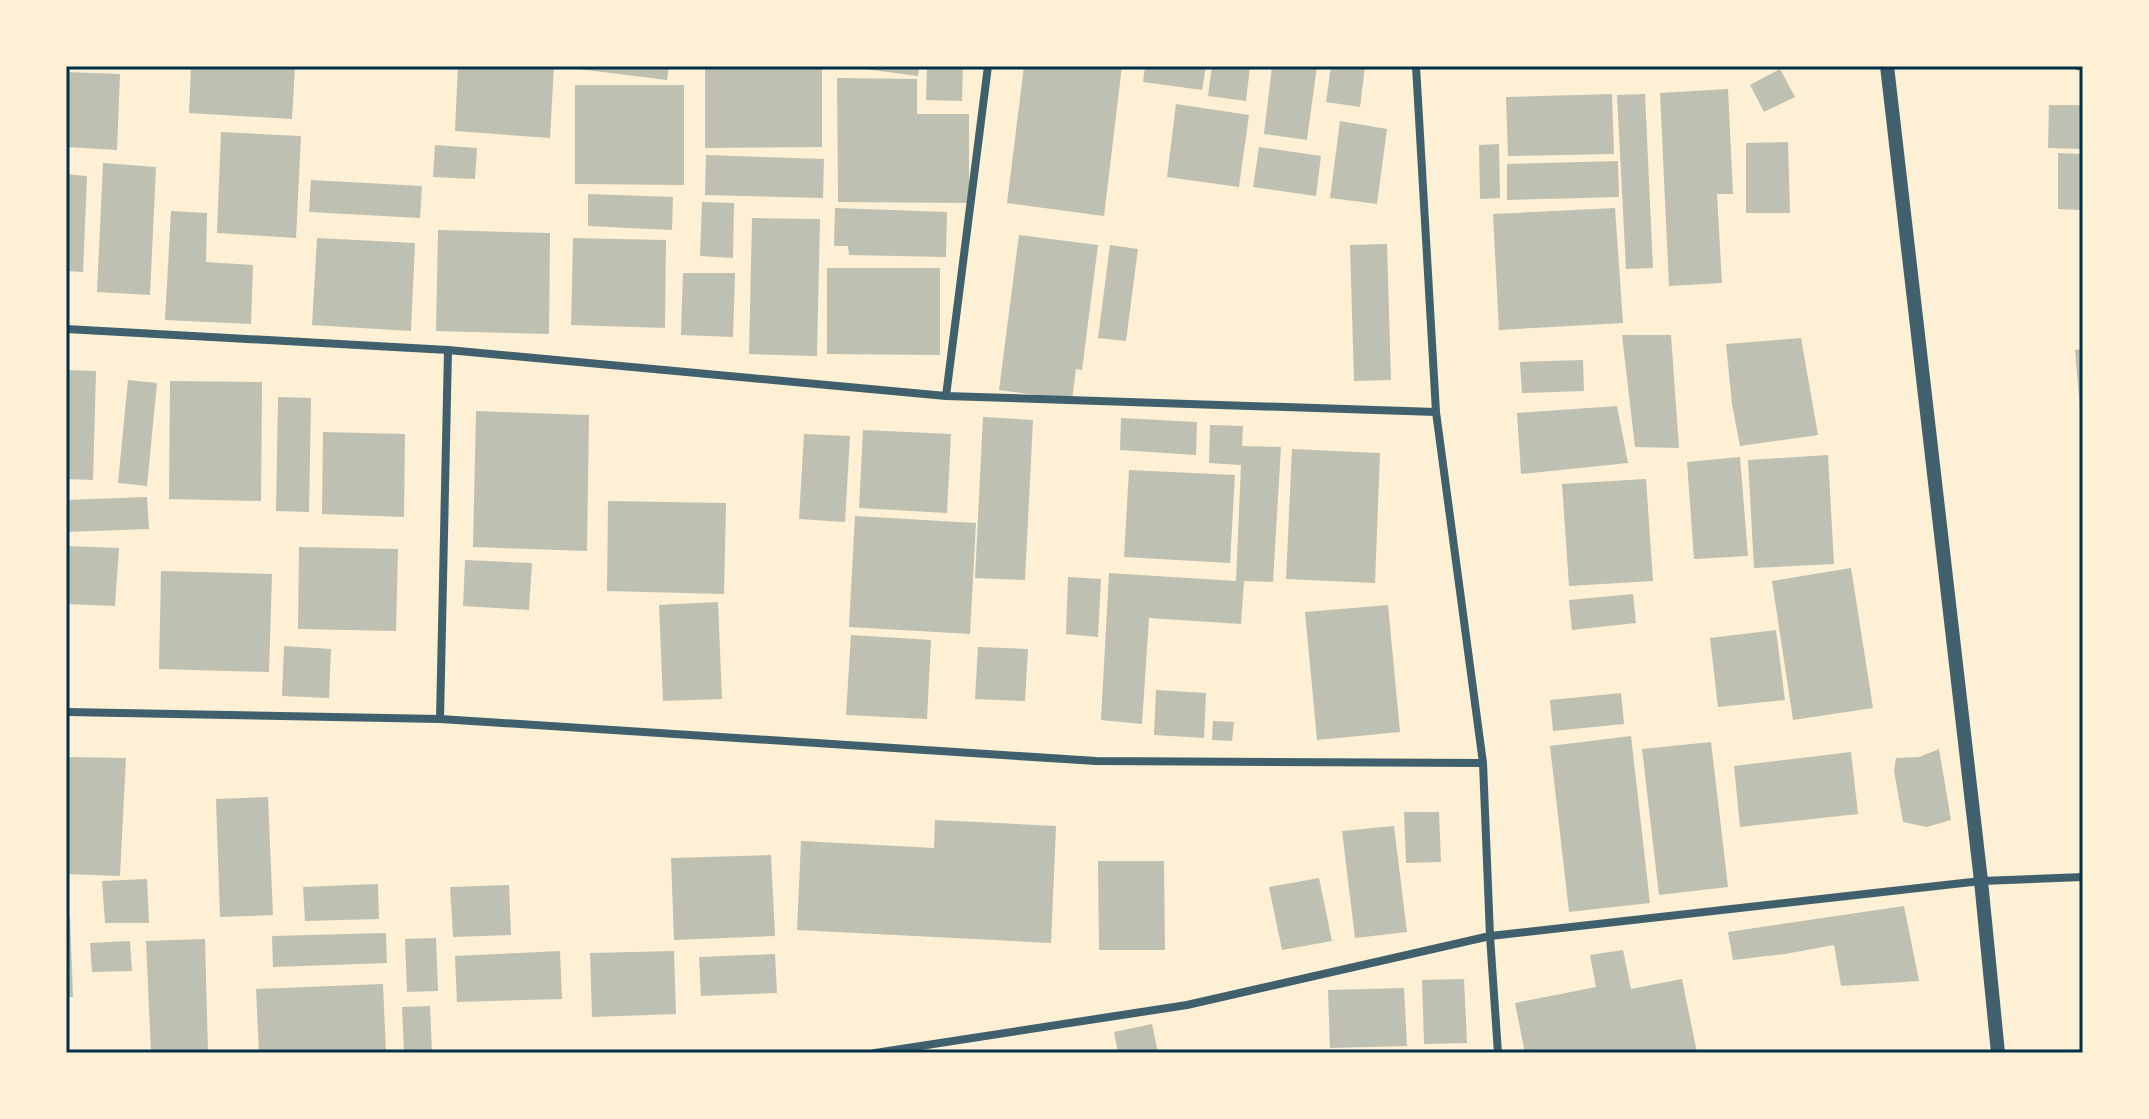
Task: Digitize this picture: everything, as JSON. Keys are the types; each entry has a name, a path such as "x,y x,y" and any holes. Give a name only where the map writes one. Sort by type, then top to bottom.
{"street":[{"path":"946,396 988,66"},
{"path":"1416,66 1436,412 1483,763 1498,1053"},
{"path":"1887,66 1998,1053"},
{"path":"66,329 448,350 946,396 1436,412"},
{"path":"440,719 448,350"},
{"path":"66,712 440,719 1096,761 1483,763"},
{"path":"875,1053 933,1048 1187,1005 1490,936 1981,881 2083,877"}],"building":[{"path":"191,66 295,66 292,119 189,113"},
{"path":"458,66 554,66 550,138 455,131"},
{"path":"578,66 669,66 667,80 578,69"},
{"path":"705,66 822,66 822,147 705,148"},
{"path":"857,66 919,66 918,76"},
{"path":"927,66 963,66 962,101 926,100"},
{"path":"1024,66 1122,66 1104,216 1007,203"},
{"path":"1145,66 1206,66 1202,90 1143,82"},
{"path":"1212,66 1250,66 1246,101 1208,96"},
{"path":"1272,66 1317,66 1307,140 1264,134"},
{"path":"1331,66 1365,66 1360,107 1326,102"},
{"path":"1780,69 1795,97 1764,112 1750,85"},
{"path":"66,72 120,74 117,150 66,147"},
{"path":"837,78 917,79 917,114 969,114 969,203 838,202"},
{"path":"575,85 684,85 684,185 575,184"},
{"path":"1728,89 1733,194 1717,194 1722,283 1669,286 1660,93"},
{"path":"1612,94 1614,154 1508,156 1506,97"},
{"path":"1645,94 1653,268 1626,269 1617,95"},
{"path":"1176,104 1249,115 1239,187 1167,177"},
{"path":"2049,105 2083,105 2083,149 2048,148"},
{"path":"1340,121 1387,129 1377,204 1330,198"},
{"path":"221,132 301,136 296,238 217,233"},
{"path":"1788,142 1790,213 1746,213 1746,143"},
{"path":"1499,144 1500,198 1480,199 1479,145"},
{"path":"435,145 477,148 475,179 433,177"},
{"path":"1259,147 1321,156 1316,196 1253,187"},
{"path":"2058,153 2082,154 2080,210 2058,209"},
{"path":"706,155 824,159 823,198 705,195"},
{"path":"1618,161 1619,197 1507,200 1507,164"},
{"path":"103,163 156,167 150,295 97,292"},
{"path":"66,174 87,176 83,272 66,271"},
{"path":"311,180 422,186 420,218 309,212"},
{"path":"588,194 673,197 672,230 588,226"},
{"path":"702,202 734,203 733,258 700,256"},
{"path":"835,208 947,212 946,257 849,255 848,246 834,246"},
{"path":"1615,208 1623,323 1499,330 1493,214"},
{"path":"171,211 207,213 206,262 253,265 251,324 165,320"},
{"path":"752,218 820,219 817,356 749,354"},
{"path":"438,230 550,233 549,334 436,331"},
{"path":"1019,235 1098,245 1082,370 1076,369 1072,400 999,390"},
{"path":"317,238 415,243 411,331 312,325"},
{"path":"573,238 666,240 665,328 571,325"},
{"path":"1387,244 1391,380 1354,381 1350,245"},
{"path":"1110,245 1138,249 1126,341 1098,338"},
{"path":"827,268 940,268 940,355 827,354"},
{"path":"683,273 735,273 733,337 681,335"},
{"path":"1622,335 1671,335 1679,448 1635,447"},
{"path":"1801,338 1818,435 1740,446 1726,344"},
{"path":"2083,349 2083,408 2080,408 2075,350"},
{"path":"1583,360 1584,391 1522,393 1520,362"},
{"path":"66,370 96,371 93,480 66,479"},
{"path":"128,380 157,383 147,486 118,483"},
{"path":"170,381 262,382 261,501 169,499"},
{"path":"278,397 311,398 309,512 276,511"},
{"path":"1617,406 1628,463 1521,474 1517,413"},
{"path":"476,411 589,415 587,551 473,547"},
{"path":"983,417 1033,420 1025,580 975,578"},
{"path":"1121,418 1197,422 1196,455 1120,450"},
{"path":"1210,425 1243,426 1242,446 1281,447 1273,582 1244,581 1241,624 1149,618 1142,724 1101,720 1109,573 1236,581 1241,465 1209,463"},
{"path":"863,430 951,434 947,513 859,508"},
{"path":"323,432 405,434 404,517 322,514"},
{"path":"804,434 850,436 845,522 799,519"},
{"path":"1292,449 1380,453 1375,583 1286,579"},
{"path":"1828,455 1834,564 1754,568 1748,460"},
{"path":"1740,457 1748,556 1694,559 1687,462"},
{"path":"1129,470 1235,475 1230,563 1124,557"},
{"path":"1646,479 1653,581 1569,586 1562,484"},
{"path":"147,497 149,529 66,532 66,500"},
{"path":"608,501 726,503 724,594 607,591"},
{"path":"855,516 976,523 970,634 849,627"},
{"path":"66,546 119,548 115,606 66,604"},
{"path":"299,547 398,549 396,631 298,629"},
{"path":"465,560 532,563 529,610 463,606"},
{"path":"1851,568 1873,708 1793,720 1772,581"},
{"path":"161,571 272,574 269,672 159,669"},
{"path":"1068,577 1101,579 1098,637 1066,634"},
{"path":"1633,594 1636,623 1572,630 1569,600"},
{"path":"718,602 722,699 663,701 659,605"},
{"path":"1388,605 1400,732 1317,740 1305,612"},
{"path":"1776,630 1785,700 1718,707 1710,638"},
{"path":"851,635 931,640 927,719 846,715"},
{"path":"284,646 331,649 329,698 282,696"},
{"path":"978,647 1028,649 1025,701 975,699"},
{"path":"1156,690 1206,693 1204,738 1154,735"},
{"path":"1621,693 1624,724 1553,731 1550,700"},
{"path":"1213,721 1234,722 1232,741 1212,740"},
{"path":"1631,736 1650,903 1569,912 1550,746"},
{"path":"1711,742 1728,887 1659,895 1642,749"},
{"path":"1939,749 1951,820 1927,827 1903,822 1894,771 1896,758 1919,757"},
{"path":"1851,752 1858,814 1740,827 1734,766"},
{"path":"66,757 126,758 120,876 66,874"},
{"path":"268,797 273,915 220,917 216,799"},
{"path":"1404,812 1439,812 1441,862 1406,863"},
{"path":"935,820 1056,826 1051,943 797,930 801,841 934,848"},
{"path":"1394,826 1407,932 1355,938 1342,831"},
{"path":"771,855 775,936 674,940 671,858"},
{"path":"1098,861 1164,861 1165,950 1099,950"},
{"path":"1319,878 1332,941 1282,950 1269,887"},
{"path":"147,879 149,923 105,923 102,881"},
{"path":"378,884 379,919 305,921 303,887"},
{"path":"509,885 511,935 453,937 450,887"},
{"path":"1904,906 1919,981 1841,986 1834,945 1733,960 1728,932"},
{"path":"66,916 70,916 73,997 66,997"},
{"path":"386,933 387,963 273,967 272,936"},
{"path":"436,938 438,991 407,992 405,939"},
{"path":"205,939 208,1053 151,1053 146,941"},
{"path":"130,941 132,971 92,972 90,943"},
{"path":"1623,950 1631,989 1682,979 1697,1053 1525,1053 1515,1003 1596,987 1590,955"},
{"path":"560,951 562,999 457,1002 455,956"},
{"path":"674,951 676,1014 592,1017 590,953"},
{"path":"775,954 777,993 701,996 699,957"},
{"path":"1464,979 1467,1043 1424,1044 1422,980"},
{"path":"383,984 386,1053 259,1053 256,989"},
{"path":"1404,988 1407,1046 1330,1048 1328,990"},
{"path":"430,1006 432,1053 404,1053 402,1007"},
{"path":"1152,1024 1158,1053 1118,1053 1114,1032"}]}
